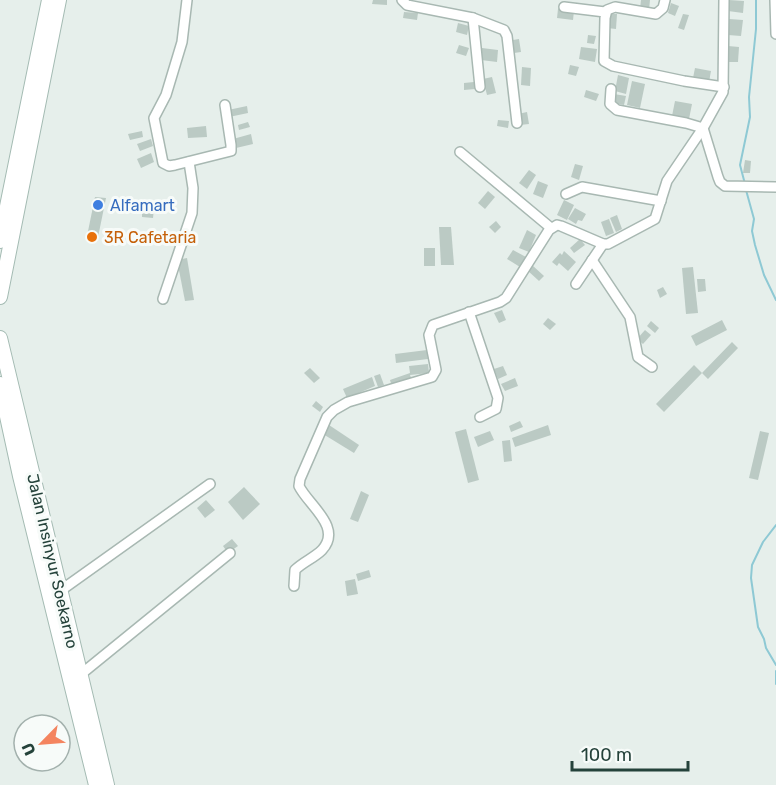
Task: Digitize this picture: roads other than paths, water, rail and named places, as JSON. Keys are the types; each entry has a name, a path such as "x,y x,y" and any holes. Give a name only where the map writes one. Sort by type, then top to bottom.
{"main road":[{"path":"0,241 49,0"},
{"path":"0,297 59,0"},
{"name":"Jalan Insinyur Soekarno","path":"0,338 21,450 95,757 107,785"},
{"name":"Jalan Insinyur Soekarno","path":"0,384 60,591 80,675 95,757 96,785"}],"street":[{"path":"187,0 180,52 166,95 154,118 163,163 169,166 231,151 225,105"},
{"path":"402,0 407,4 473,18 500,27 505,31 517,123"},
{"path":"564,7 605,12 615,7 657,14 663,8 665,0"},
{"path":"294,586 295,570 321,551 328,539 326,522 299,486 327,417 348,402 430,379 436,370 429,335 430,328 436,323 506,298 551,228 561,226 603,244 612,244 651,222 657,214 672,171 720,101 724,87 724,0"},
{"path":"775,0 776,34"},
{"path":"605,12 603,56 607,64 684,81 724,87"},
{"path":"473,18 480,87"},
{"path":"611,89 610,104 617,110 703,128"},
{"path":"703,128 720,183 725,186 742,187 776,186"},
{"path":"460,152 551,228"},
{"path":"163,299 192,213 189,162"},
{"path":"566,194 582,187 661,201"},
{"path":"576,284 603,244"},
{"path":"592,260 630,316 638,357 652,367"},
{"path":"469,312 498,398 496,409 480,417"},
{"path":"60,591 210,484"},
{"path":"80,675 230,553"}],"waterway":[{"path":"745,184 740,165 750,117 749,97 756,29 756,0"},
{"path":"746,190 754,219 752,231 755,245 764,275 776,300"},
{"path":"776,525 763,542 752,565 751,578 758,627 776,665"},
{"path":"776,671 776,684"}],"place":[{"name":"Alfamart","path":"98,205"},
{"name":"3R Cafetaria","path":"92,237"}]}
